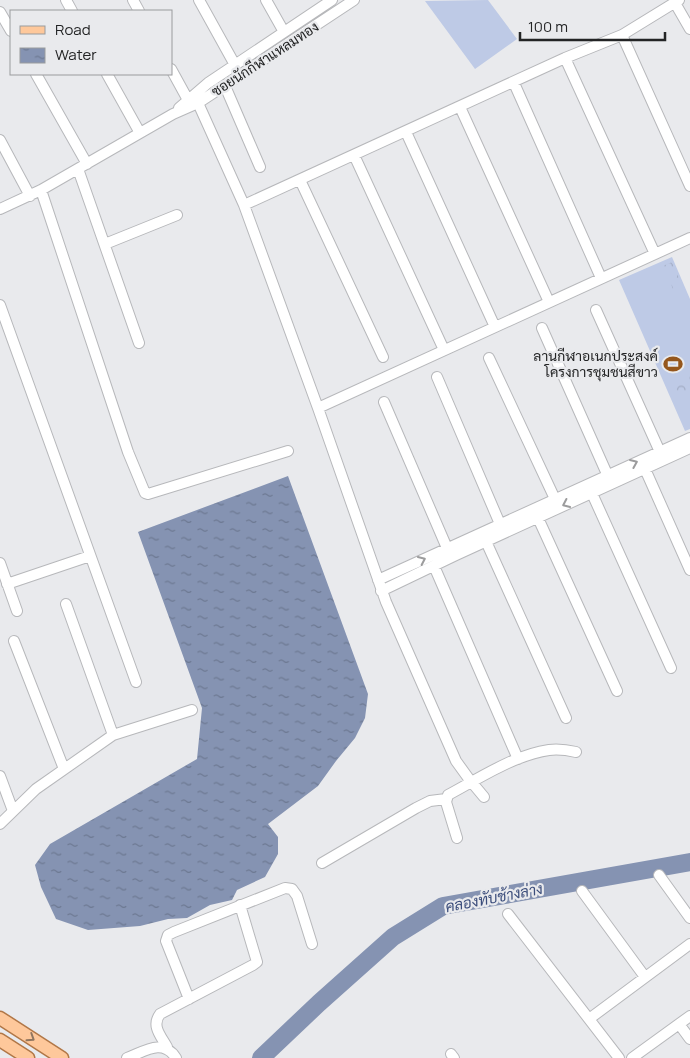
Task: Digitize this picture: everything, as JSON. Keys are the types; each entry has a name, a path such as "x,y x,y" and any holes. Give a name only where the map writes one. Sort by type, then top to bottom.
{"main road":[{"path":"0,1018 62,1058"},
{"path":"0,1040 28,1058"}],"street":[{"path":"199,0 235,64"},
{"path":"266,0 284,32"},
{"name":"ซอยนักกีฬาแหลมทอง","path":"193,101 208,83 332,0"},
{"name":"ซอยนักกีฬาแหลมทอง","path":"0,209 41,190 193,101 225,86 354,0"},
{"path":"244,205 565,58 622,34 677,1 690,29"},
{"path":"0,12 10,29"},
{"path":"622,34 690,186"},
{"path":"565,58 655,254"},
{"path":"172,70 193,101 244,205 382,591 456,761 484,797"},
{"path":"37,75 83,167 105,244 139,343"},
{"path":"108,75 140,133"},
{"path":"514,83 601,278"},
{"path":"225,86 260,167"},
{"path":"460,107 549,302"},
{"path":"406,132 495,327"},
{"path":"0,140 30,196"},
{"path":"354,155 444,350"},
{"path":"300,180 382,357"},
{"path":"41,190 128,452 145,493 148,494 288,451"},
{"path":"105,244 177,215"},
{"path":"318,408 690,238"},
{"path":"0,305 136,682"},
{"path":"596,310 660,452"},
{"path":"542,328 607,474"},
{"path":"489,358 555,499"},
{"path":"437,377 500,524"},
{"path":"384,402 447,548"},
{"path":"378,580 447,548 538,518 589,488 607,474 690,438"},
{"path":"382,591 434,566 483,537 500,524 555,499 645,469 690,448"},
{"path":"645,469 690,570"},
{"path":"589,488 671,668"},
{"path":"538,518 617,690"},
{"path":"483,537 566,718"},
{"path":"8,584 90,556"},
{"path":"0,563 17,610"},
{"path":"434,566 518,759"},
{"path":"66,604 113,735"},
{"path":"14,641 64,770"},
{"path":"0,824 36,789 113,735 192,710"},
{"path":"322,863 416,808 430,801 446,798 448,795 518,759 548,750 560,749 576,752"},
{"path":"0,776 13,811"},
{"path":"446,798 457,838"},
{"path":"659,875 690,918"},
{"path":"190,999 166,941 168,936 285,888 292,889 298,896 312,944"},
{"path":"582,891 645,977"},
{"path":"166,1047 156,1026 156,1020 160,1014 257,962 240,905"},
{"path":"508,914 619,1058"},
{"path":"589,1019 690,944"},
{"path":"632,1058 690,1016"},
{"path":"679,1024 690,1039"},
{"path":"127,1058 158,1047 166,1047 171,1050 176,1058"}],"green space":[{"path":"488,0 517,39 475,69 425,1"},
{"name":"ลานกีฬาอเนกประสงค์ โครงการชุมชนสีขาว","path":"672,257 690,299 690,429 685,431 619,280"},
{"path":"672,262 682,285 673,289 663,266"},
{"path":"690,372 690,395 678,401 668,382"}],"water":[{"path":"288,476 368,694 365,718 355,738 318,786 268,824 278,837 278,854 265,877 237,890 232,900 210,905 187,918 168,919 140,926 88,930 56,919 41,887 35,865 50,844 197,759 202,708 138,532"}],"waterway":[{"name":"คลองทับช้างล่าง","path":"261,1058 393,937 443,906 690,862"}],"place":[{"name":"ลานกีฬาอเนกประสงค์ โครงการชุมชนสีขาว","path":"673,364"}]}
